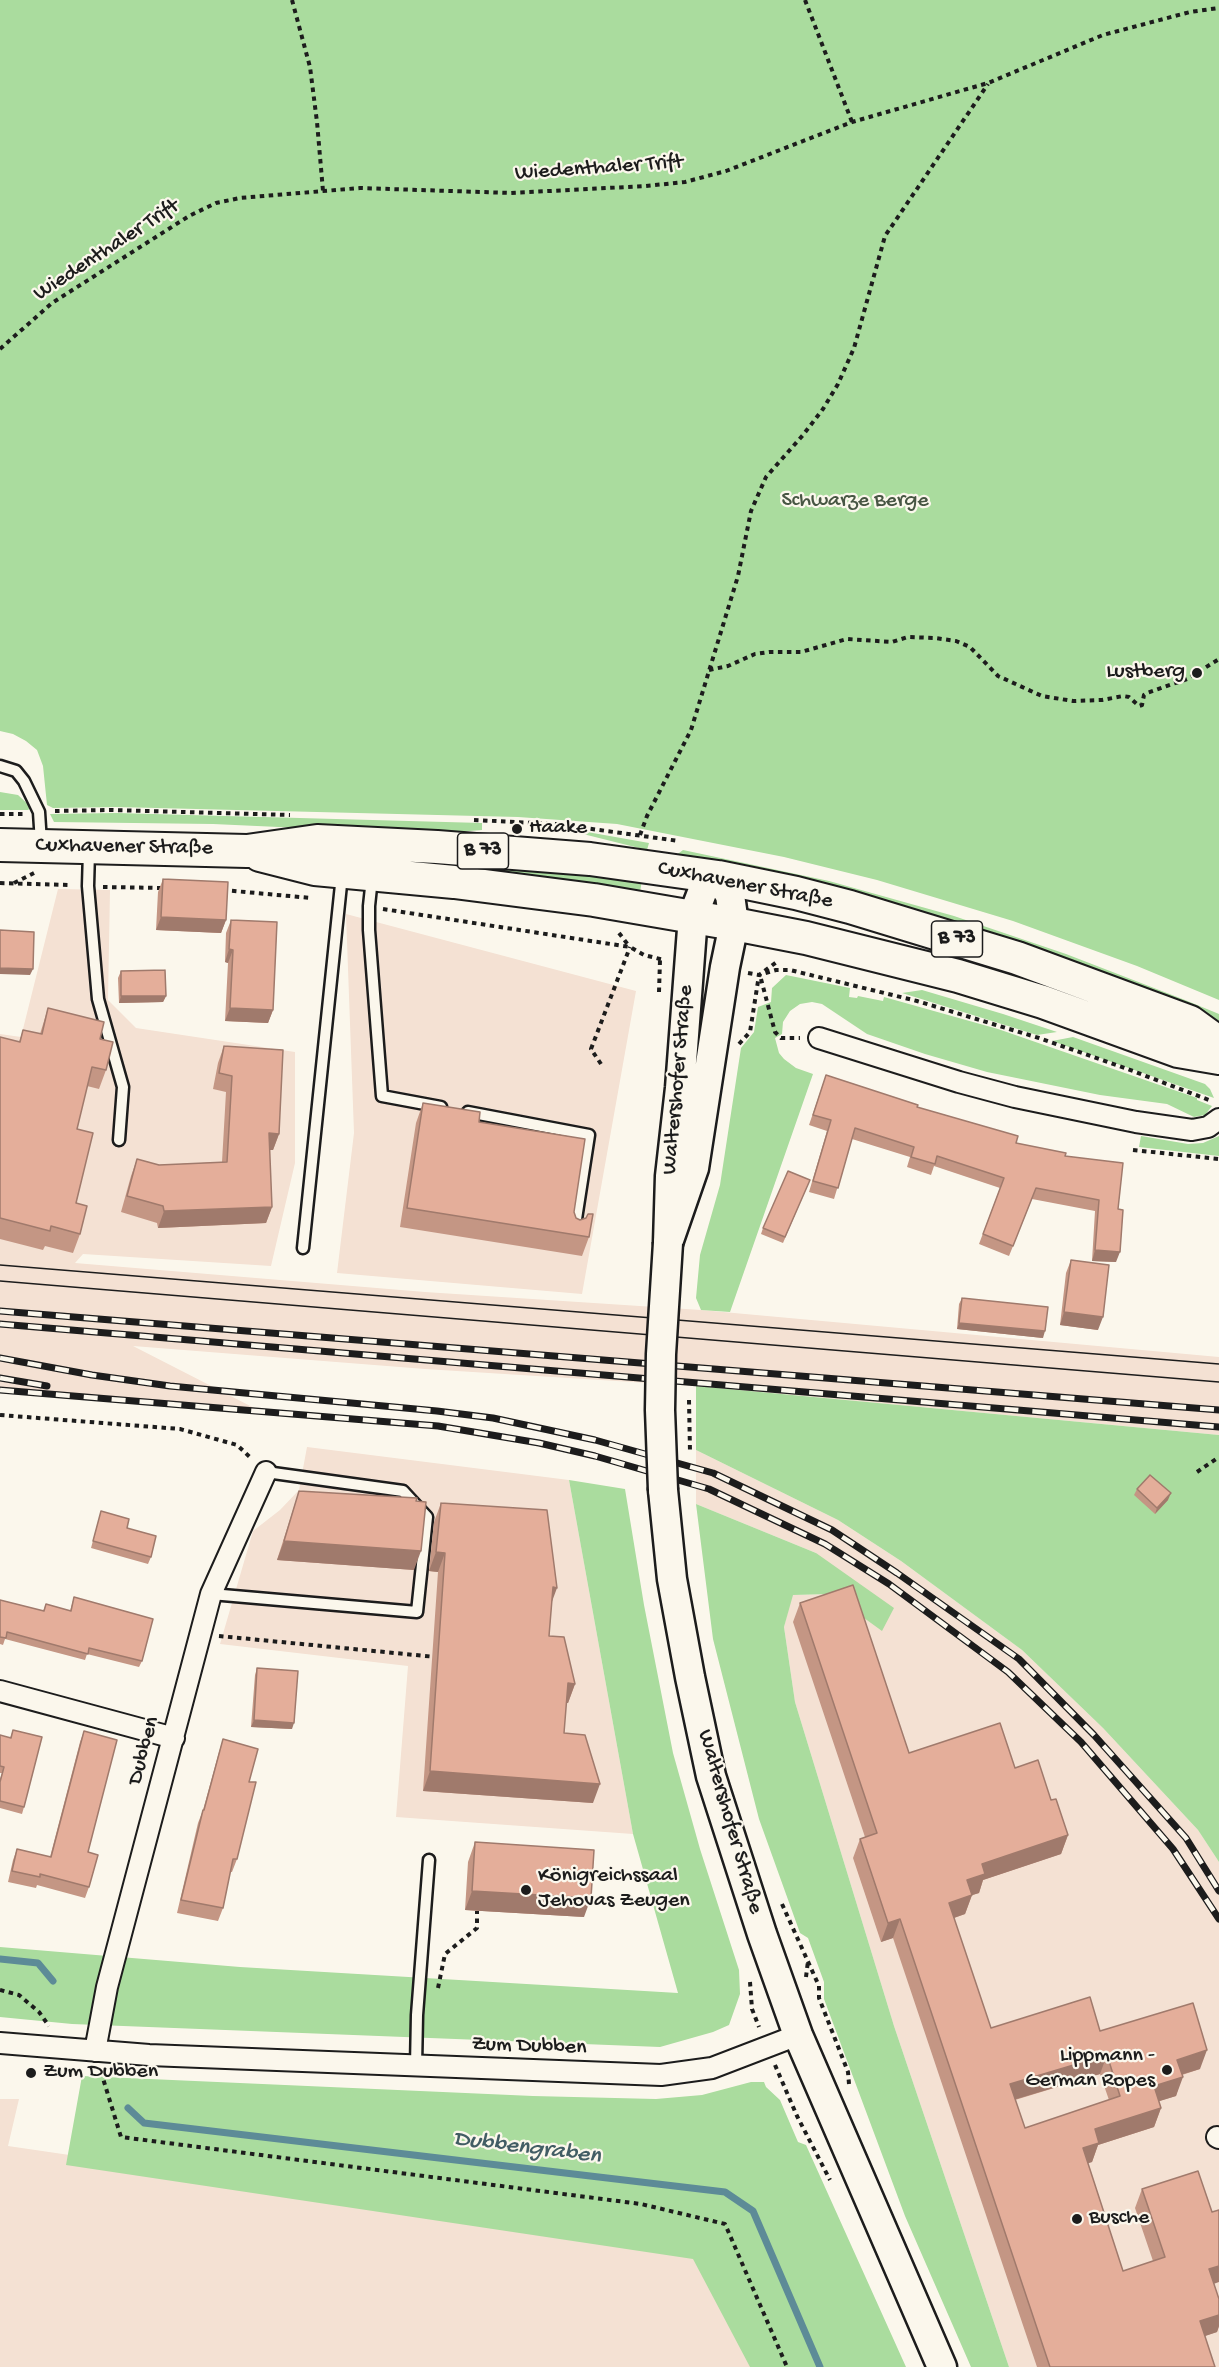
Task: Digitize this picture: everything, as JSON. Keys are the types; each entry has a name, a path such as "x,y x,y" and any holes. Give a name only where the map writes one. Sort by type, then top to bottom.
{"main road":[{"name":"Cuxhavener Straße","path":"0,845 247,851 316,841 393,844 590,859 718,877 850,907 1017,958 1190,1022 1219,1043"},
{"name":"Cuxhavener Straße","path":"247,851 315,869 514,889 693,916 806,938 958,976 1043,1002 1178,1051 1219,1058"},
{"name":"Waltershofer Straße","path":"718,877 703,890 693,916 680,1088 670,1176 660,1365 663,1490 672,1579 711,1776 762,1934 798,2035 942,2367"},
{"path":"718,877 730,895 735,924"},
{"name":"Waltershofer Straße","path":"668,1243 694,1168 724,978 735,924"}],"street":[{"path":"819,1038 1015,1097 1136,1122 1192,1130 1208,1126 1217,1111"},
{"name":"Dubben","path":"95,2051 107,1987 211,1594 266,1472"},
{"path":"0,1691 174,1738"},
{"name":"Zum Dubben","path":"0,2043 95,2051 640,2075 681,2074 725,2064 798,2035"}],"lane":[{"path":"0,766 16,771 24,781 39,812 42,846"},
{"path":"89,847 87,886 98,999 123,1088 119,1140"},
{"path":"303,1248 342,871"},
{"path":"372,874 369,930 382,1095 589,1135 574,1232"},
{"path":"211,1594 417,1612 427,1517 403,1491 266,1472"},
{"path":"416,2066 417,2015 429,1860"}],"path":[{"path":"292,0 310,67 323,191"},
{"path":"805,0 852,122"},
{"name":"Wiedenthaler Trift","path":"0,349 52,303 189,216 216,203 240,198 360,188 511,193 685,182 726,171 852,122 988,83 1104,35 1190,12 1219,8"},
{"path":"640,835 647,816 691,730 738,576 751,511 766,477 803,435 838,384 854,348 885,236 988,83"},
{"path":"709,670 728,666 755,654 801,652 847,639 892,642 908,637 935,638 956,640 970,647 998,676 1042,696 1072,701 1102,700 1123,696 1129,697 1139,706 1142,705 1144,695 1147,693 1187,679 1219,659"},
{"path":"0,883 13,884"},
{"path":"601,1064 591,1049 630,947 660,960"},
{"path":"819,1038 782,1038 775,1032 759,975 776,970 790,970 917,1001 1082,1053 1217,1111"},
{"path":"1133,1150 1219,1159"},
{"path":"688,1389 690,1458"},
{"path":"0,1415 180,1430 237,1445 266,1472"},
{"path":"1197,1472 1219,1457"},
{"path":"202,1630 222,1637 442,1657"},
{"path":"781,1902 819,1986 819,1998 848,2072 849,2091"},
{"path":"445,1954 477,1928 477,1911"},
{"path":"0,1990 19,1995 30,2004 48,2023 65,2049"},
{"path":"95,2051 121,2137 641,2204 725,2224 787,2367"},
{"path":"785,2087 834,2189"}],"shaded area":[{"path":"58,889 110,890 108,1000 136,1028 295,1052 295,1163 271,1266 83,1254 75,1263 425,1292 701,1310 1219,1357 1219,1435 696,1386 425,1369 133,1346 262,1412 0,1393 0,1034 21,1037"},
{"path":"346,914 636,991 582,1294 337,1273 354,1133"},
{"path":"307,1447 569,1480 633,1834 396,1817 408,1666 220,1644 253,1531 280,1510 299,1490"},
{"path":"696,1450 838,1520 901,1561 1022,1650 1103,1728 1198,1830 1219,1862 1219,2367 1009,2367 894,2026 795,1702 784,1627 792,1595 831,1594 816,1553 696,1504"},
{"path":"0,2099 19,2099 8,2146 698,2247 757,2367 0,2367"}],"green space":[{"name":"Schwarze Berge","path":"0,0 1219,0 1219,1000 1137,966 1013,921 877,880 784,857 617,824 518,817 116,807 53,808 47,805 43,766 37,750 13,734 0,731"},
{"path":"0,792 18,795 31,807 28,810 0,810"},
{"path":"117,813 482,823 482,830 432,834 213,824 54,822 50,814"},
{"path":"576,830 649,843 647,850 575,832"},
{"path":"683,850 829,881 954,916 1066,954 1185,1000 1219,1014 1219,1021 1063,959 675,856"},
{"path":"373,857 642,879 640,893 373,860"},
{"path":"786,975 850,988 849,997 857,998 858,996 883,1001 884,997 998,1029 1197,1098 1212,1106 1205,1115 1194,1117 1167,1104 1100,1095 987,1072 867,1034 822,1004 812,1002 800,1004 790,1011 783,1022 782,1034 775,1038 779,1053 784,1059 796,1068 813,1074 730,1312 701,1310 696,1298 700,1255 720,1185 741,1048 754,1032 758,1007 771,1002 772,988"},
{"path":"922,990 1057,1032 1037,1035 902,993"},
{"path":"1073,1037 1205,1084 1214,1098 1052,1041"},
{"path":"1141,1136 1188,1144 1203,1143 1219,1136 1219,1156 1139,1147"},
{"path":"696,1386 1219,1435 1219,1862 1198,1830 1103,1728 1022,1650 901,1561 838,1520 696,1450"},
{"path":"569,1480 625,1489 644,1605 673,1753 700,1849 739,1970 740,1994 729,2025 713,2032 660,2047 72,2024 0,2017 0,1947 240,1967 678,1993 633,1834"},
{"path":"696,1504 816,1553 894,1608 882,1631 831,1594 793,1595 784,1627 795,1702 894,2026 1009,2367 971,2367 905,2216 824,1999 824,1982 808,1938 800,1933 759,1819 713,1639"},
{"path":"82,2076 533,2096 656,2099 702,2095 751,2082 764,2082 766,2087 780,2100 798,2142 806,2145 906,2367 750,2367 693,2259 66,2165"}],"building":[{"path":"163,879 228,882 226,920 161,917"},
{"path":"231,920 277,922 273,1010 230,1008 233,950 229,949"},
{"path":"0,930 34,932 33,969 0,968"},
{"path":"165,970 166,996 121,996 121,971"},
{"path":"48,1008 104,1022 100,1039 113,1042 106,1070 92,1067 77,1129 93,1133 76,1203 87,1206 80,1234 51,1226 50,1231 0,1218 0,1037 20,1042 23,1030 42,1034"},
{"path":"224,1046 283,1050 279,1134 269,1133 272,1207 164,1211 163,1206 127,1196 137,1159 159,1165 227,1162 232,1076 219,1073"},
{"path":"826,1075 918,1105 917,1107 1018,1136 1016,1143 1066,1153 1065,1156 1123,1163 1118,1209 1123,1210 1120,1252 1095,1250 1099,1200 1036,1188 1013,1246 983,1234 1004,1178 937,1156 935,1164 911,1157 914,1147 855,1128 838,1188 813,1181 831,1120 813,1115"},
{"path":"423,1103 480,1112 479,1122 585,1139 574,1212 576,1218 580,1220 586,1218 588,1214 593,1214 589,1237 407,1208"},
{"path":"788,1171 810,1180 785,1237 763,1228"},
{"path":"1071,1260 1109,1265 1103,1317 1064,1312"},
{"path":"962,1298 1048,1307 1045,1331 959,1323"},
{"path":"1150,1475 1171,1493 1157,1508 1137,1489"},
{"path":"299,1491 417,1498 416,1501 426,1502 421,1551 284,1541"},
{"path":"441,1503 547,1510 557,1588 553,1587 549,1636 564,1637 575,1684 568,1683 564,1733 585,1735 600,1784 430,1771 445,1553 436,1552"},
{"path":"101,1511 129,1519 127,1528 156,1536 151,1557 93,1541"},
{"path":"853,1585 909,1753 1000,1723 1015,1768 1038,1760 1051,1800 1056,1799 1068,1835 982,1864 985,1874 967,1880 972,1895 949,1903 991,2028 1090,1997 1100,2031 1193,2003 1207,2050 1177,2060 1183,2077 1154,2086 1161,2108 1095,2129 1099,2143 1083,2148 1123,2271 1165,2257 1142,2189 1198,2171 1212,2212 1219,2210 1219,2266 1209,2269 1219,2299 1219,2315 1200,2321 1215,2367 1050,2367 900,1919 888,1923 860,1839 877,1833 800,1603","holes":["1107,2055 1120,2096 1025,2128 1010,2084"]},
{"path":"74,1597 153,1619 142,1661 89,1648 88,1654 7,1632 6,1638 0,1637 0,1600 44,1611 46,1604 71,1611"},
{"path":"257,1668 298,1671 294,1723 254,1720"},
{"path":"13,1730 42,1737 24,1807 0,1801 0,1782 4,1767 0,1766 0,1735 11,1738"},
{"path":"84,1731 117,1740 88,1852 98,1855 89,1887 40,1874 40,1877 12,1871 17,1849 51,1857"},
{"path":"223,1739 258,1749 249,1782 256,1782 237,1859 233,1859 223,1908 181,1900"},
{"path":"475,1842 594,1850 591,1898 472,1891"}],"waterway":[{"name":"Dubbengraben","path":"0,1959 38,1963 53,1981"},
{"name":"Dubbengraben","path":"128,2108 144,2123 725,2192 753,2211 820,2367"}],"tram line":[{"path":"0,1265 1219,1364"},
{"path":"0,1281 1219,1382"}],"railway":[{"path":"0,1311 1219,1410"},
{"path":"0,1324 1219,1427"},
{"path":"0,1358 92,1375 170,1386 493,1418 595,1440 713,1473 832,1530 1019,1659 1094,1735 1186,1838 1219,1891"},
{"path":"0,1378 47,1386"},
{"path":"0,1390 438,1426 539,1443 595,1456 709,1489 825,1544 889,1584 1008,1672 1081,1742 1173,1849 1219,1919"}],"place":[{"name":"Lustberg","path":"1197,673"},
{"name":"Haake","path":"517,829"},
{"name":"Königreichssaal Jehovas Zeugen","path":"526,1890"},
{"name":"Lippmann - German Ropes","path":"1167,2070"},
{"name":"Zum Dubben","path":"31,2073"},
{"name":"Busche","path":"1077,2219"}]}
